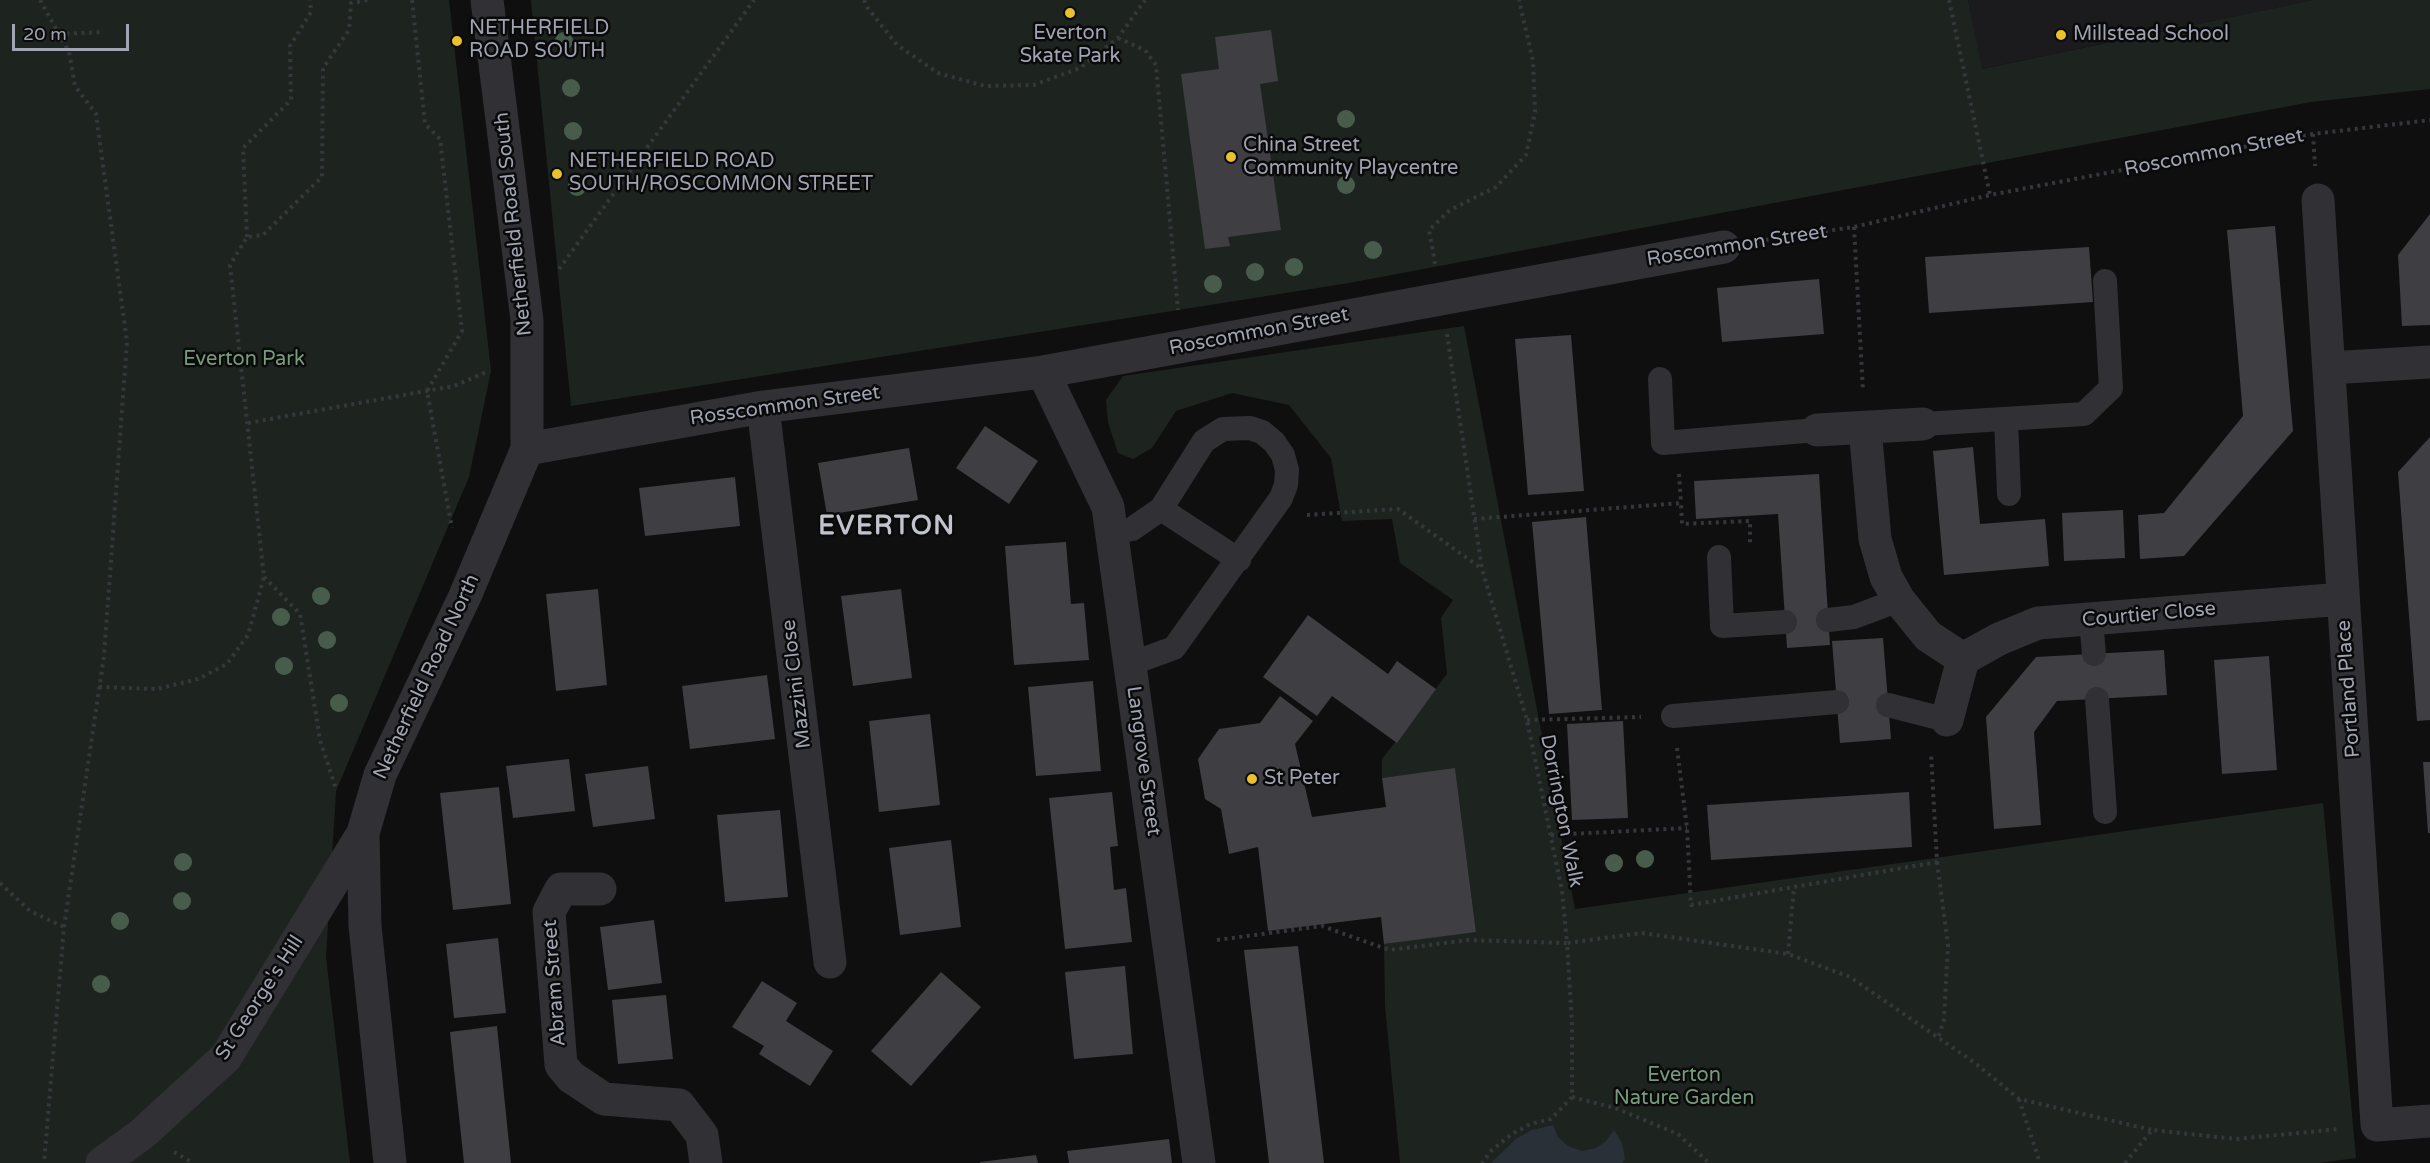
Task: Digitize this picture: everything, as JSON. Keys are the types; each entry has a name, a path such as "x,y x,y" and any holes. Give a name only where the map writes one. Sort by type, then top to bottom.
{"street":[{"name":"Netherfield Road South","path":"487,0 527,320 527,449"},
{"name":"Portland Place","path":"2318,200 2377,1125"},
{"name":"Roscommon Street","path":"1044,372 1724,246"},
{"path":"2329,368 2430,362"},
{"name":"Rosscommon Street","path":"527,449 763,407 1044,372"},
{"name":"Langrove Street","path":"1044,372 1108,507 1199,1163"},
{"name":"Mazzini Close","path":"763,407 830,962"},
{"path":"1817,430 1923,424"},
{"path":"1865,428 1875,539 1886,577 1899,600 1928,636 1963,659 1947,720"},
{"name":"Netherfield Road North","path":"390,1163 365,926 363,833 380,775 465,596 527,449"},
{"name":"Courtier Close","path":"1963,659 1999,639 2038,623 2343,599"},
{"name":"St George's Hill","path":"102,1163 142,1134 226,1057 363,833"},
{"name":"Abram Street","path":"600,889 561,889 549,912 561,1065 571,1077 604,1099 680,1106 702,1135 706,1163"},
{"path":"2377,1125 2430,1121"}],"lane":[{"path":"1923,424 2084,414 2111,388 2105,281"},
{"path":"1660,379 1663,443 1817,430"},
{"path":"2006,419 2010,494"},
{"path":"1111,533 1132,529 1161,509 1196,451 1213,434 1236,427 1262,432 1283,455 1287,470 1286,485 1281,498 1239,560 1174,648 1130,664"},
{"path":"1161,509 1239,560"},
{"path":"1719,557 1722,626 1785,622"},
{"path":"1828,620 1854,617 1899,600"},
{"path":"2091,620 2094,654"},
{"path":"2097,699 2105,812"},
{"path":"1673,716 1837,702"},
{"path":"1888,705 1947,720"}],"path":[{"path":"40,0 69,52 75,86 96,114 127,342 104,656 64,927 44,1163"},
{"path":"99,687 157,689 198,679 226,664 248,635 264,577 230,265 247,237 243,148 291,100 290,46 311,12 310,0"},
{"path":"247,237 263,236 322,177 323,68 349,30 351,1 368,0"},
{"path":"412,0 425,123 440,139 462,331 427,391 454,539"},
{"path":"248,423 454,386 491,371 527,320 533,304 754,0"},
{"path":"864,0 867,8 897,45 938,73 985,86 1034,85 1080,68 1118,38 1145,0"},
{"name":"Dorrington Walk","path":"1519,0 1533,61 1535,112 1526,155 1496,187 1450,210 1429,230 1482,569 1527,720 1562,891 1572,1024 1572,1096"},
{"path":"1949,0 1990,195"},
{"path":"59,34 104,32"},
{"path":"1118,38 1145,50 1156,66 1181,346"},
{"name":"Roscommon Street","path":"1724,246 1854,227 1990,195 2313,134 2430,120"},
{"path":"1854,227 1865,428"},
{"path":"1474,519 1680,503 1682,524 1749,521 1750,556 1719,557"},
{"path":"1302,516 1398,509 1482,569"},
{"path":"264,577 300,614 320,740 336,791 363,833"},
{"path":"1527,720 1673,716 1687,828 1691,905 1937,862"},
{"path":"1938,1040 1944,1018 1948,945 1937,862 1930,756 1947,720"},
{"path":"1551,835 1687,828"},
{"path":"0,883 30,911 64,927"},
{"path":"1788,954 1794,887"},
{"path":"1217,940 1322,926 1389,950 1469,940 1567,942 1641,933 1788,954 1850,976 1938,1040 1975,1063 2019,1099 2152,1130 2236,1139 2377,1125"},
{"path":"1482,1163 1492,1150 1512,1134 1530,1124 1551,1119 1572,1096 1615,1108 1678,1134 1709,1163"},
{"path":"2019,1099 2040,1163"},
{"path":"2125,1163 2152,1130"}],"shaded area":[{"name":"Millstead School","path":"1968,0 2313,0 1981,69"},
{"path":"1553,1125 1558,1137 1568,1146 1582,1151 1596,1148 1605,1142 1614,1130 1622,1143 1625,1159 1622,1163 1491,1163 1516,1139 1532,1130"}],"green space":[{"name":"Everton Park","path":"0,0 449,0 491,371 469,477 336,791 326,957 350,1163 0,1163"},
{"path":"531,0 1968,0 1982,69 2313,0 2430,0 2430,89 2311,102 1349,283 571,406"},
{"name":"Everton Nature Garden","path":"1464,326 1575,909 2323,803 2356,1158 2319,1163 1400,1163 1385,1005 1384,944 1476,931 1455,769 1382,778 1382,759 1447,674 1441,618 1453,600 1400,563 1392,519 1342,521 1331,458 1289,405 1232,393 1176,411 1152,448 1133,459 1118,453 1108,422 1106,400 1123,376"}],"building":[{"name":"China Street Community Playcentre","path":"1271,30 1278,81 1260,84 1281,230 1228,237 1230,246 1205,249 1181,74 1219,69 1215,37"},
{"path":"2430,214 2430,325 2402,326 2398,255"},
{"path":"2275,226 2293,431 2184,556 2140,559 2138,515 2164,513 2243,416 2227,230"},
{"path":"2089,247 2093,302 1929,313 1925,257"},
{"path":"1819,279 1824,334 1722,342 1717,288"},
{"path":"1571,335 1584,491 1528,495 1515,339"},
{"path":"985,426 1038,461 1009,504 956,468"},
{"path":"2430,437 2430,720 2417,721 2398,472"},
{"path":"1973,447 1980,524 2045,519 2049,566 1944,575 1933,451"},
{"path":"909,448 918,500 827,515 818,463"},
{"path":"1819,474 1830,645 1787,648 1778,514 1696,519 1694,481"},
{"path":"735,477 740,526 645,536 639,488"},
{"path":"2123,510 2125,558 2064,561 2062,513"},
{"path":"1586,517 1602,710 1549,714 1532,522"},
{"path":"1066,542 1071,604 1084,603 1089,660 1014,665 1005,546"},
{"path":"598,589 607,685 556,691 546,594"},
{"path":"901,589 912,678 853,686 841,596"},
{"path":"1308,615 1388,674 1397,661 1436,689 1397,743 1332,696 1317,716 1263,677"},
{"path":"1883,638 1891,739 1840,743 1832,641"},
{"path":"2164,650 2167,695 2057,701 2034,732 2041,825 1994,829 1986,717 2036,657"},
{"path":"2269,656 2277,770 2222,774 2214,660"},
{"path":"767,675 775,739 690,749 682,686"},
{"path":"1093,681 1101,771 1036,776 1028,687"},
{"path":"1280,696 1313,721 1295,744 1312,817 1386,807 1382,778 1455,768 1476,932 1384,944 1381,917 1268,931 1258,847 1229,854 1221,809 1205,799 1198,759 1219,729 1260,723"},
{"path":"930,714 940,805 879,812 869,721"},
{"path":"1623,721 1628,818 1572,820 1567,724"},
{"path":"569,759 575,811 513,818 506,766"},
{"path":"2423,762 2430,762 2430,833 2428,833"},
{"path":"648,766 655,819 593,827 585,774"},
{"path":"499,787 511,904 453,910 440,793"},
{"path":"1112,792 1118,846 1110,847 1114,890 1126,888 1132,942 1065,949 1049,798"},
{"path":"1909,792 1912,847 1711,860 1707,805"},
{"path":"780,810 788,897 725,902 717,815"},
{"path":"951,840 961,927 900,935 889,848"},
{"path":"654,920 662,983 608,990 600,927"},
{"path":"498,938 506,1013 454,1018 446,944"},
{"path":"1298,946 1324,1163 1269,1163 1244,950"},
{"path":"1125,966 1133,1054 1074,1059 1065,972"},
{"path":"941,972 981,1007 911,1086 871,1051"},
{"path":"762,981 797,1003 786,1021 833,1051 810,1086 759,1054 764,1046 732,1027"},
{"path":"666,995 673,1059 618,1064 612,1000"},
{"path":"497,1026 511,1163 464,1163 450,1032"},
{"path":"1169,1139 1172,1163 1069,1163 1067,1151"},
{"path":"1036,1155 1038,1163 980,1163 980,1162"}],"place":[{"name":"Everton Skate Park","path":"1070,13"},
{"name":"Millstead School","path":"2061,35"},
{"name":"NETHERFIELD ROAD SOUTH","path":"457,41"},
{"name":"China Street Community Playcentre","path":"1231,157"},
{"name":"NETHERFIELD ROAD SOUTH/ROSCOMMON STREET","path":"557,174"},
{"name":"St Peter","path":"1252,779"}],"district":[{"name":"EVERTON","path":"887,527"}]}
